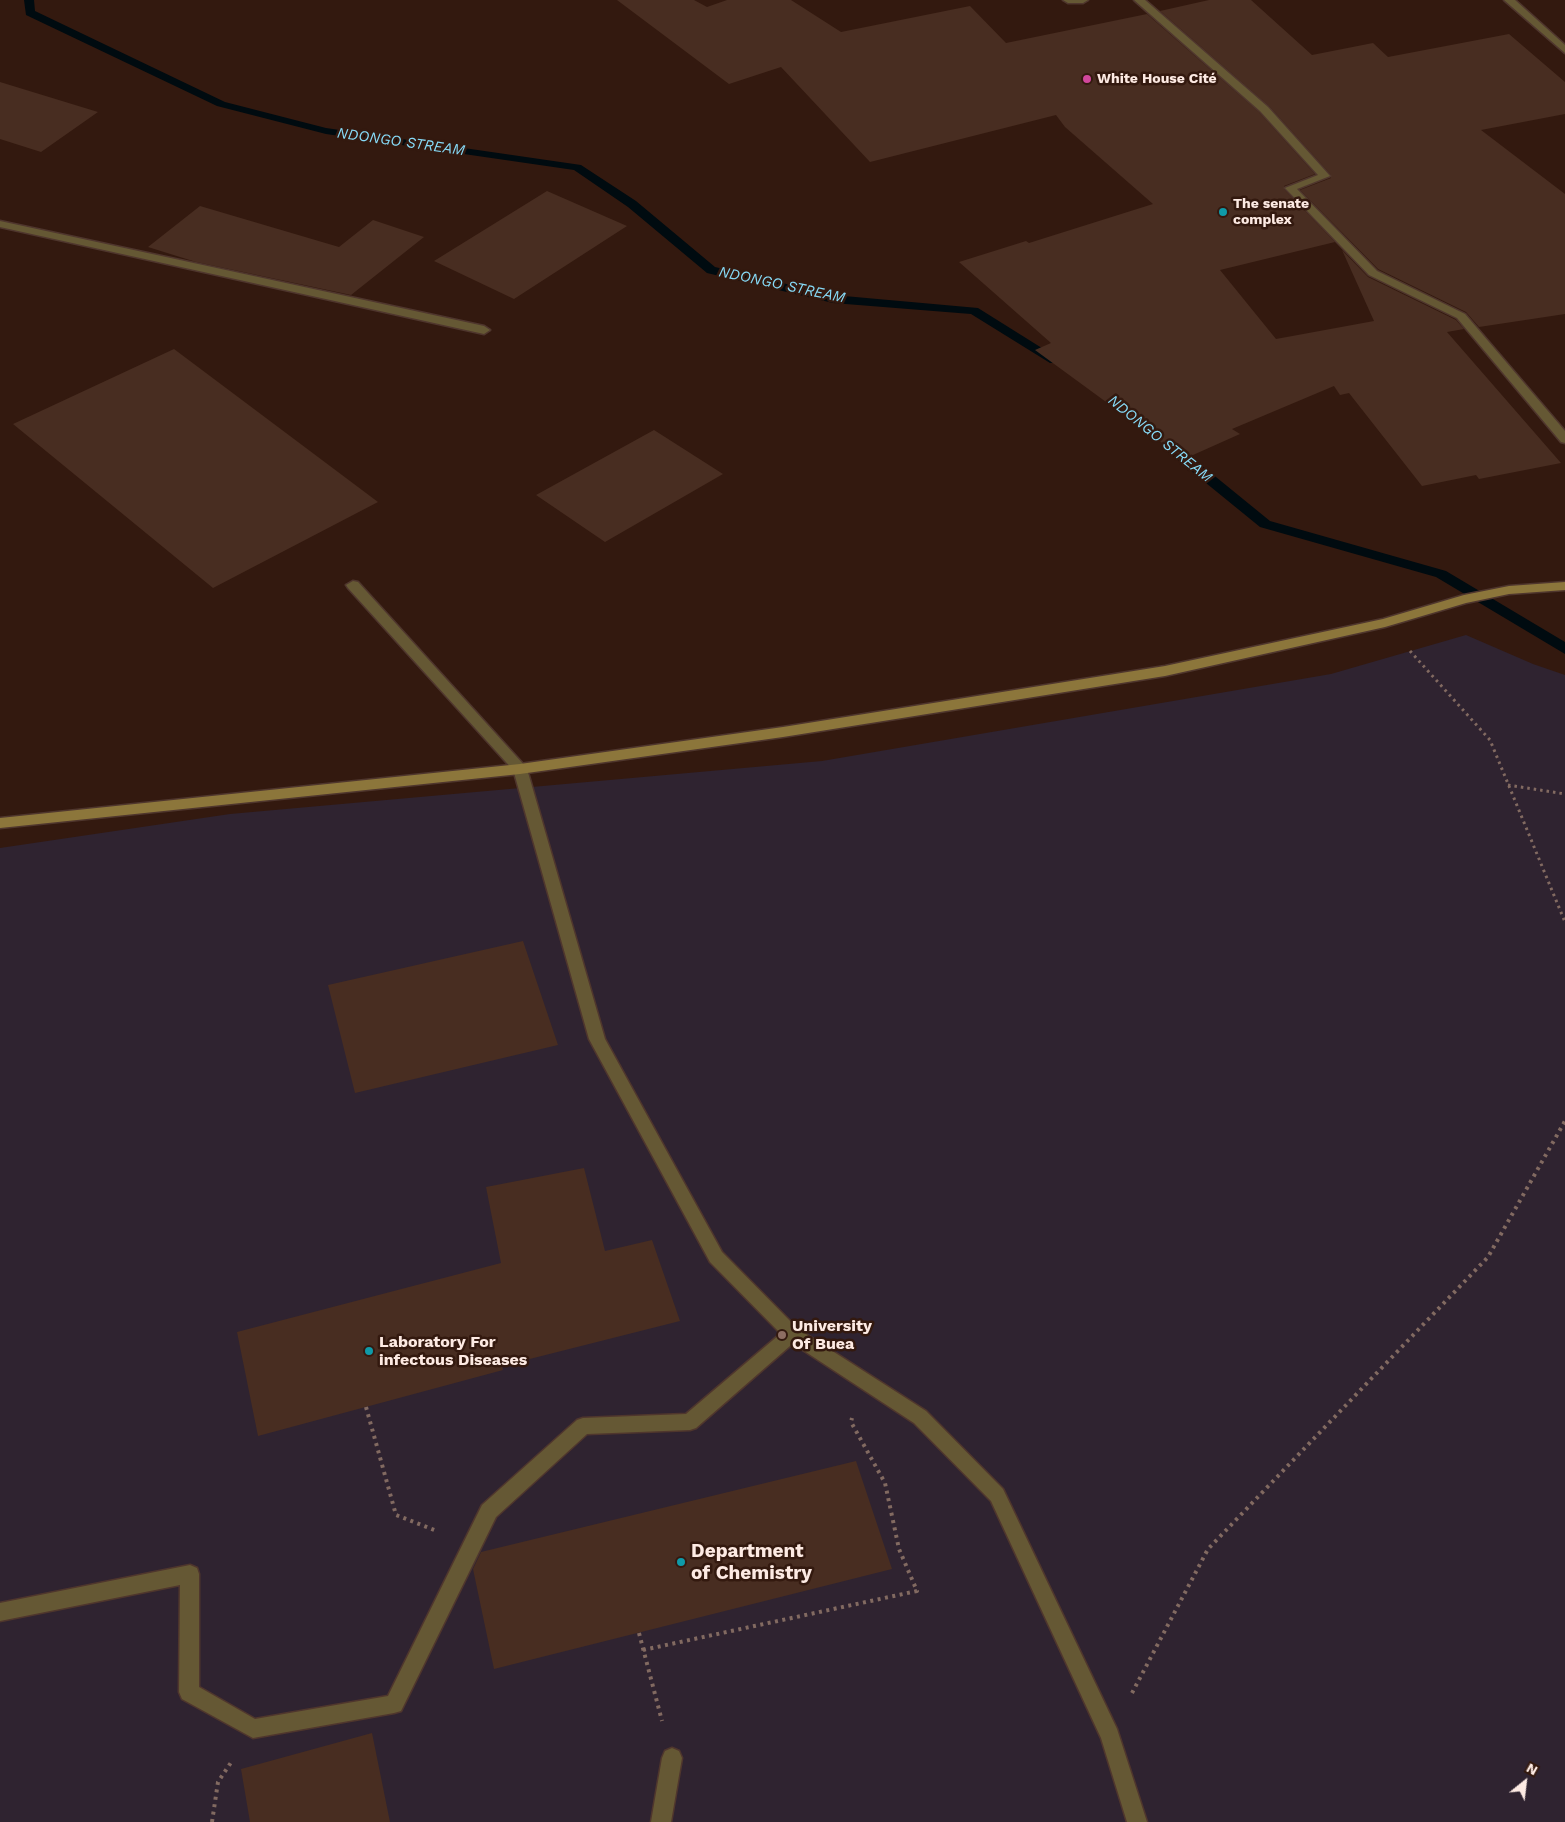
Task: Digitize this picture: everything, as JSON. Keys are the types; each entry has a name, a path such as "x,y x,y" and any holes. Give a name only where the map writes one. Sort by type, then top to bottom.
{"street":[{"path":"1068,0 1083,0"},
{"path":"1139,0 1264,109 1325,176 1290,188 1373,273 1461,316 1565,439"},
{"path":"1509,0 1565,50"},
{"path":"0,224 484,330"},
{"path":"353,585 520,769 597,1039 716,1257 792,1334 920,1417 997,1495 1110,1736 1137,1822"},
{"path":"0,823 520,769 783,732 1165,671 1385,624 1464,599 1509,590 1565,586"},
{"path":"0,1612 190,1574 189,1692 253,1729 394,1704 489,1511 583,1426 690,1422 792,1334"},
{"path":"661,1822 672,1758"}],"path":[{"path":"1385,624 1490,740 1565,922"},
{"path":"1508,784 1565,794"},
{"path":"1110,1736 1208,1549 1488,1257 1565,1121"},
{"path":"643,1650 917,1591 899,1549 885,1482 851,1422 865,1382"},
{"path":"366,1407 396,1515 437,1531 489,1511"},
{"path":"639,1633 672,1758"},
{"path":"212,1822 218,1782 253,1729"}],"shaded area":[{"name":"University Of Buea","path":"1466,635 1533,664 1565,675 1565,1822 0,1822 0,848 230,814 822,761 1331,674"}],"building":[{"path":"617,0 694,0 707,7 727,0 791,0 841,32 970,6 1006,43 1147,14 1259,112 1315,174 1284,186 1284,189 1335,242 1220,270 1276,339 1374,321 1342,250 1368,277 1456,320 1464,329 1447,332 1561,463 1479,479 1476,475 1422,486 1349,393 1340,395 1334,386 1232,429 1240,434 1184,459 1035,350 1051,343 959,262 1026,241 1029,243 1153,204 1065,127 1056,115 870,162 781,67 729,84"},
{"path":"1209,0 1251,0 1312,55 1373,43 1388,57 1509,34 1565,82 1565,114 1481,130 1565,194 1565,314 1479,327 1466,312 1378,269 1300,190 1331,178 1331,175 1269,106 1160,11"},
{"path":"0,82 98,112 41,152 0,139"},
{"path":"547,191 627,226 514,299 434,261"},
{"path":"200,206 339,247 373,220 424,237 351,295 196,262 148,247"},
{"path":"174,349 378,502 213,588 13,424"},
{"path":"654,430 723,474 605,542 536,495"},
{"path":"523,941 558,1045 355,1093 328,985"},
{"path":"584,1168 605,1251 652,1240 680,1321 502,1366 503,1370 258,1436 237,1332 501,1263 486,1187"},
{"name":"Department of Chemistry","path":"856,1461 892,1569 494,1669 473,1569 481,1552"},
{"path":"372,1733 390,1822 250,1822 241,1769"}],"waterway":[{"name":"NDONGO STREAM","path":"29,0 30,13 221,104 326,131 577,167 632,204 711,270 833,299 974,311 1055,360"},
{"name":"NDONGO STREAM","path":"1168,445 1265,524 1441,574 1529,625 1565,649"}],"place":[{"name":"White House Cité","path":"1087,79"},
{"name":"The senate complex","path":"1223,212"},
{"name":"University Of Buea","path":"782,1335"},
{"name":"Laboratory For infectous Diseases","path":"369,1351"},
{"name":"Department of Chemistry","path":"681,1562"}]}
